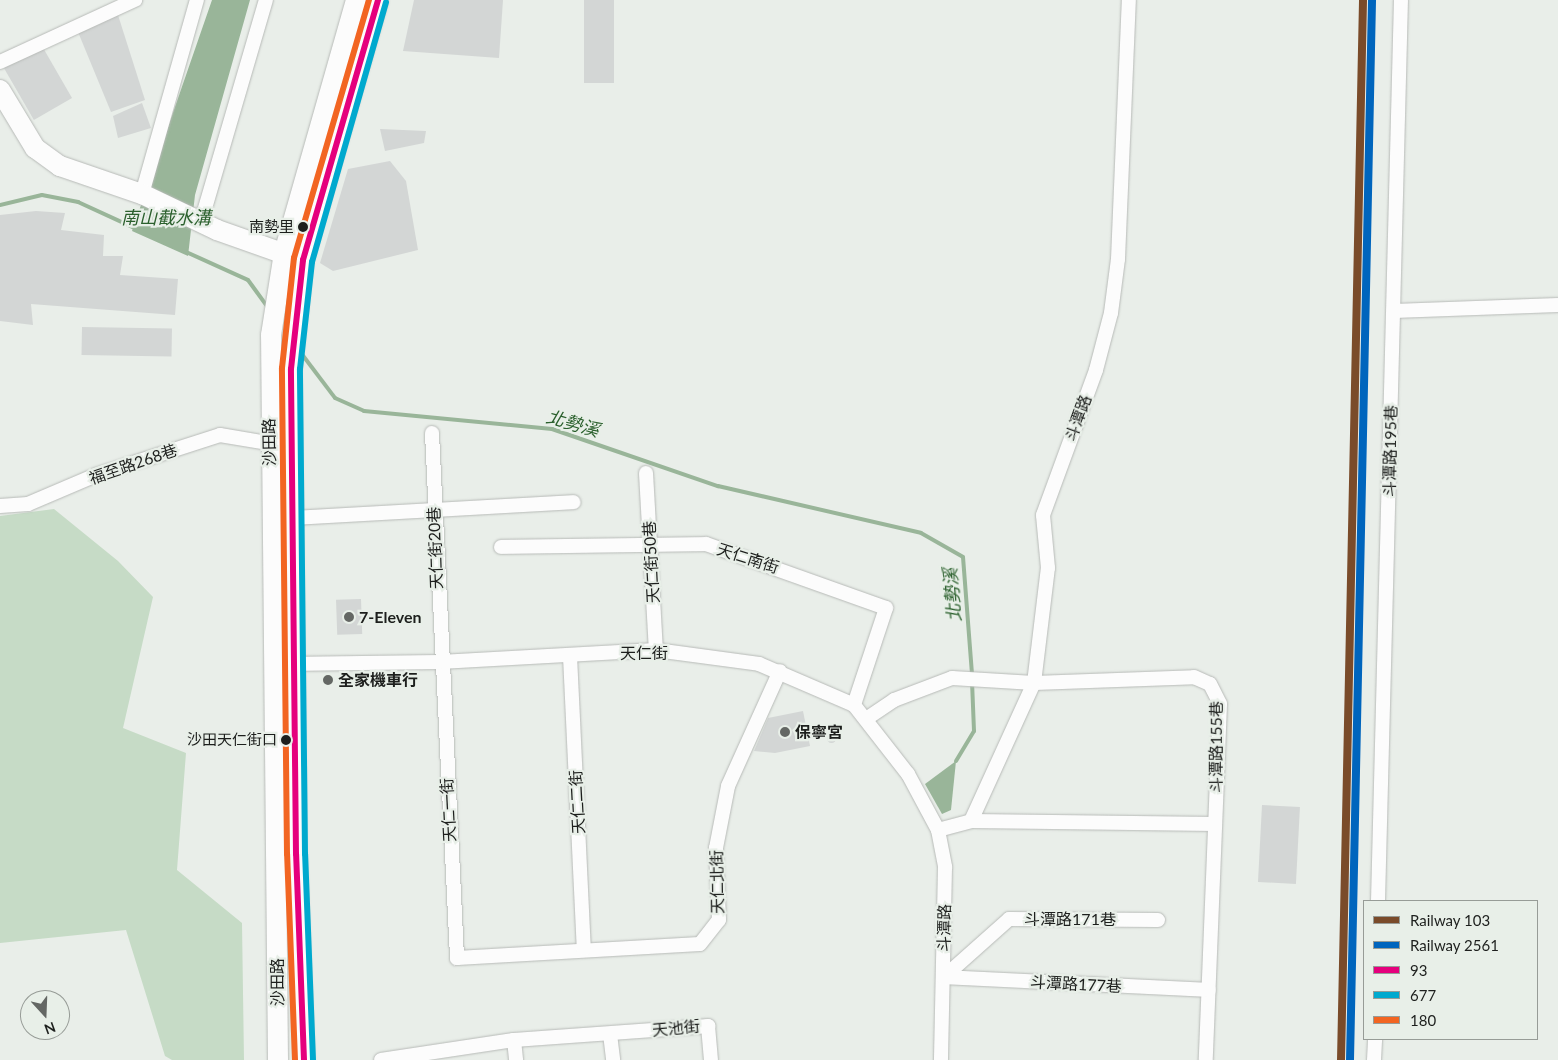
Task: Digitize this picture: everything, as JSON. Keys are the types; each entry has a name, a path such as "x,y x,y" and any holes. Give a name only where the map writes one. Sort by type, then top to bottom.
{"street":[{"path":"0,62 135,0"},
{"path":"142,194 197,0"},
{"path":"201,222 266,0"},
{"path":"284,253 356,0"},
{"path":"0,90 41,153 60,166 142,194 201,222 303,260 378,0"},
{"name":"斗潭路","path":"971,822 1034,683 1048,568 1043,515 1096,370 1112,304 1127,106 1129,0"},
{"name":"斗潭路195巷","path":"1378,900 1401,0"},
{"name":"沙田路","path":"284,253 274,304 271,335 268,443 284,664 304,1060"},
{"name":"沙田路","path":"278,1060 284,664 292,518 293,359 303,260"},
{"path":"1394,311 1558,305"},
{"name":"天仁街20巷","path":"432,433 440,662"},
{"name":"福至路268巷","path":"0,506 28,504 96,475 220,435 268,443"},
{"name":"天仁街50巷","path":"646,473 656,650"},
{"path":"292,518 574,502"},
{"name":"天仁南街","path":"501,547 650,543 706,544 886,608 854,705"},
{"name":"天仁街","path":"284,664 440,662 656,650 722,658 780,671 854,705 908,774 938,830"},
{"name":"天仁二街","path":"570,656 584,948"},
{"name":"天仁一街","path":"440,662 457,958"},
{"name":"天仁北街","path":"457,958 584,948 700,944 710,935 719,920 716,848 728,786 780,671"},
{"name":"斗潭路155巷","path":"866,719 894,700 952,678 1034,683 1194,677 1210,684 1220,704 1206,1060"},
{"path":"938,830 971,822 1215,824"},
{"name":"斗潭路","path":"938,830 945,867 941,1060"},
{"name":"斗潭路171巷","path":"944,977 1009,919 1158,920"},
{"name":"斗潭路177巷","path":"944,977 1209,990"},
{"name":"天池街","path":"381,1060 441,1054 514,1040 708,1026 711,1060"},
{"path":"610,1034 613,1060"},
{"path":"514,1040 516,1060"},
{"path":"1374,1060 1375,1040"}],"shaded area":[{"path":"54,509 118,561 153,597 123,728 186,753 177,870 242,923 244,1060 172,1060 165,1056 126,930 0,943 0,516"}],"water":[{"name":"南山截水溝","path":"212,0 250,0 195,195 188,256 132,231"},
{"path":"956,761 951,810 942,814 925,784"}],"building":[{"path":"414,0 503,0 499,58 403,51"},
{"path":"584,0 614,0 614,83 584,83"},
{"path":"118,15 145,100 111,112 78,32"},
{"path":"42,46 72,98 34,120 4,68"},
{"path":"142,103 151,128 118,138 113,116"},
{"path":"380,129 426,131 424,143 385,151"},
{"path":"390,161 406,181 418,250 333,271 320,263 348,169"},
{"path":"36,211 65,213 61,230 104,235 103,256 123,256 120,275 178,279 175,315 31,304 33,325 0,321 0,215"},
{"path":"82,327 172,329 171,357 82,355"},
{"name":"7-Eleven","path":"361,599 362,634 337,635 336,600"},
{"name":"保寧宮","path":"803,711 810,746 775,753 754,751 768,718"},
{"path":"831,733 836,738 831,743 826,738"},
{"path":"1262,805 1300,807 1296,884 1258,882"}],"waterway":[{"name":"北勢溪","path":"0,205 42,195 78,202 137,229"},
{"name":"北勢溪","path":"184,251 248,280 269,309"},
{"name":"北勢溪","path":"301,353 335,398 364,411 552,429 718,486 921,533 963,557 972,675"},
{"name":"北勢溪","path":"956,761 974,731 972,682"}],"rail line":[{"name":"103","path":"1341,1060 1363,0"},
{"name":"2561","path":"1350,1060 1372,0"}],"transit line":[{"name":"180","path":"295,1060 287,854 282,368 294,258 369,0"},
{"name":"93","path":"304,1060 296,854 291,369 303,260 378,0"},
{"name":"677","path":"313,1060 305,854 300,369 312,262 386,2"}],"place":[{"name":"南勢里","path":"303,227"},
{"name":"7-Eleven","path":"349,617"},
{"name":"全家機車行","path":"328,680"},
{"name":"保寧宮","path":"785,732"},
{"name":"沙田天仁街口","path":"286,740"}]}
